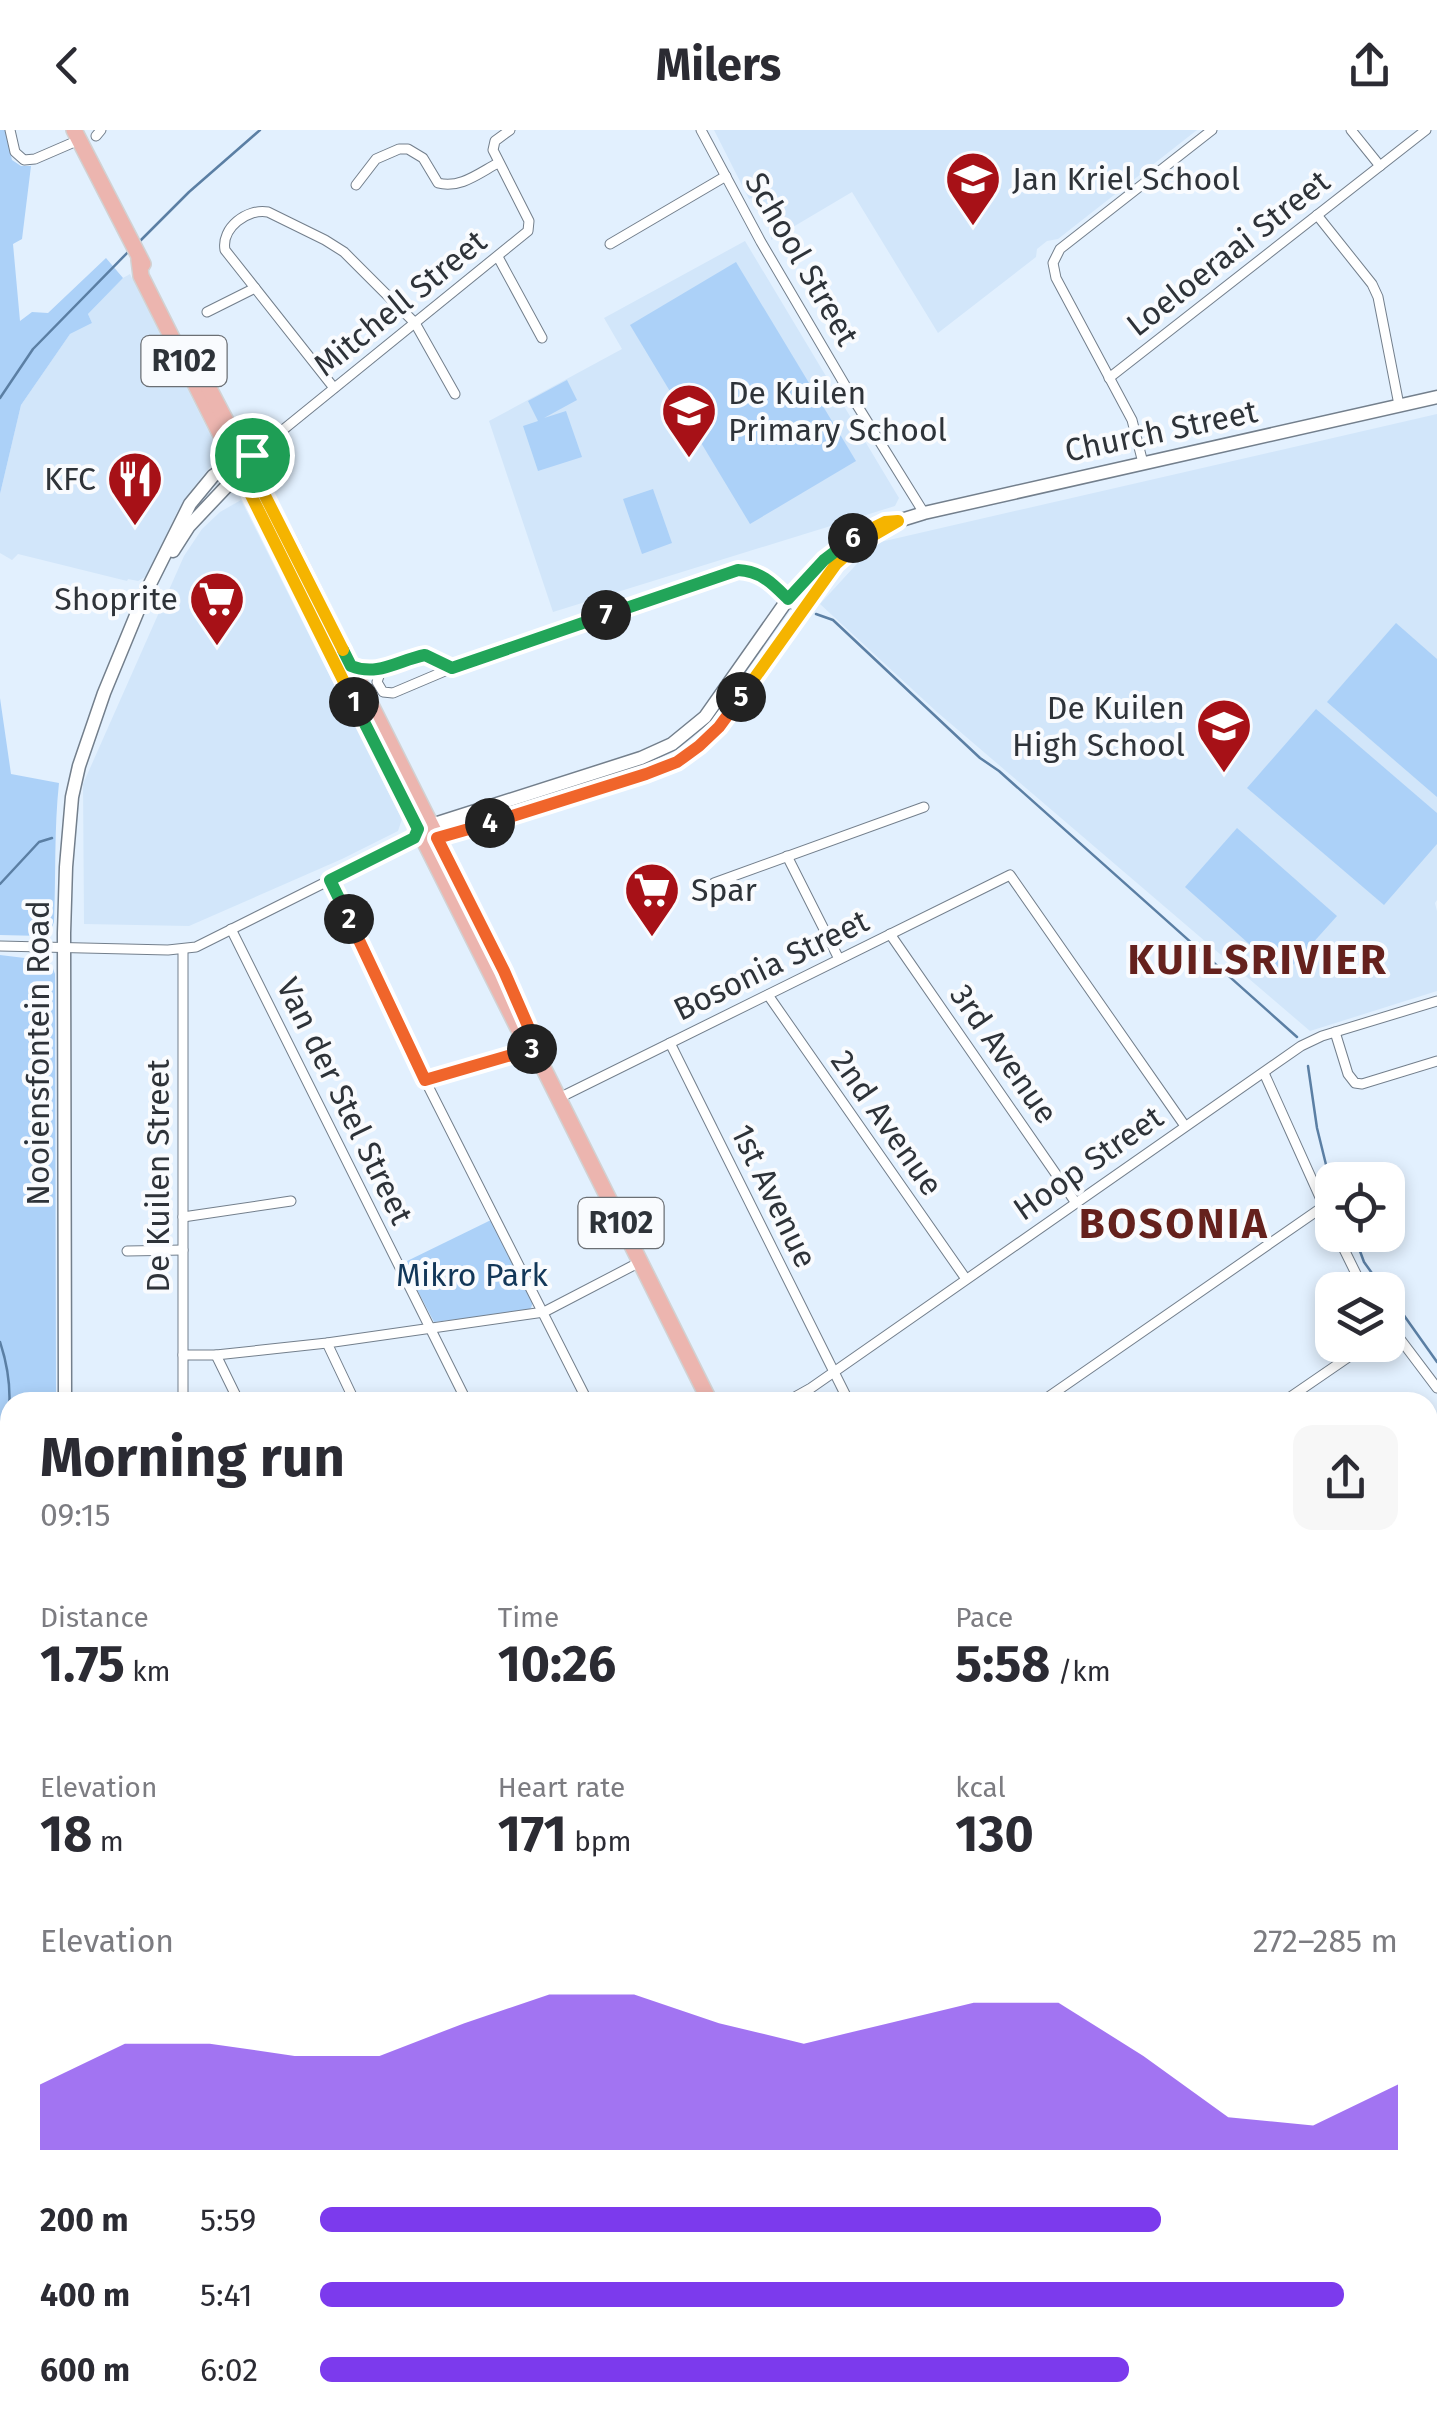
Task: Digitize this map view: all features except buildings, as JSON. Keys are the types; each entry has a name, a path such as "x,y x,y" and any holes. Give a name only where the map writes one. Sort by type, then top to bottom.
{"main road":[{"name":"R102","path":"76,135 139,260 141,276 351,666 425,834"},
{"name":"R102","path":"244,461 425,834 504,971 528,1026 532,1046 705,1392"}],"street":[{"path":"10,130 16,152 24,160 49,153 76,135"},
{"path":"356,185 376,159 408,149 424,158 438,183 446,186 462,182 498,163 493,145 510,130"},
{"name":"School Street","path":"701,130 852,398 924,513"},
{"path":"1142,463 1132,420 1056,278 1054,258 1064,246 1212,130"},
{"path":"1351,130 1380,166"},
{"name":"Loeloeraai Street","path":"1109,378 1426,130"},
{"name":"Mitchell Street","path":"244,461 528,231 530,221 498,163"},
{"path":"610,244 726,176"},
{"path":"334,388 224,250 226,232 249,213 268,212 344,252 415,323 454,394"},
{"path":"1318,215 1378,297 1399,405"},
{"path":"498,257 542,338"},
{"path":"207,312 255,288"},
{"name":"Church Street","path":"425,834 672,744 706,717 788,599 824,560 876,526 1437,397"},
{"name":"Nooiensfontein Road","path":"65,1392 64,948 72,797 104,693 180,521 214,476 244,461"},
{"name":"Church Street","path":"425,834 646,774 677,762 719,727 826,574 844,555 898,521"},
{"path":"381,670 380,688 393,693 452,668 738,570 766,578 800,611"},
{"path":"351,666 381,670 425,655 452,668"},
{"path":"714,883 924,807"},
{"path":"0,946 196,948 425,834"},
{"path":"787,856 838,960"},
{"name":"Bosonia Street","path":"558,1098 1006,875 1014,878 1185,1126"},
{"path":"330,880 425,1080 583,1392"},
{"name":"Van der Stel Street","path":"231,929 463,1392"},
{"name":"3rd Avenue","path":"890,934 1076,1202"},
{"name":"De Kuilen Street","path":"183,950 183,1392"},
{"name":"2nd Avenue","path":"768,994 966,1279"},
{"name":"Hoop Street","path":"801,1392 1301,1046 1437,1001"},
{"path":"1335,1032 1348,1074 1355,1083 1437,1061"},
{"name":"1st Avenue","path":"670,1043 844,1392"},
{"path":"425,1080 532,1046"},
{"path":"1264,1073 1315,1186"},
{"path":"183,1217 291,1201"},
{"path":"1056,1392 1315,1212"},
{"path":"128,1251 183,1250"},
{"path":"183,1355 326,1343 544,1312 640,1262"},
{"path":"326,1343 351,1392"},
{"path":"1405,1347 1437,1388"},
{"path":"216,1354 235,1392"},
{"path":"1297,1392 1341,1362"}],"shaded area":[{"name":"Jan Kriel School","path":"714,130 1197,130 1058,239 1047,241 1037,249 1036,257 938,333 852,192 771,240 771,217 759,196 749,199"},
{"name":"De Kuilen Primary School","path":"745,241 899,498 895,506 553,612 489,421 622,349 604,318"},
{"path":"130,274 217,448 217,458 177,512 147,576 138,581 18,554 12,560 0,553 0,494 21,405 70,334 92,323 88,314"},
{"name":"De Kuilen High School","path":"1437,414 1437,991 1310,1031 937,712 820,604 876,543"},
{"path":"241,500 402,819 398,831 189,926 84,924 83,784 184,556 202,529"}],"green space":[{"path":"0,130 5,130 12,160 21,166 31,166 22,239 13,244 20,321 32,312 48,313 106,258 123,278 88,314 92,323 70,334 21,405 0,494"},
{"path":"736,262 856,461 750,524 630,325"},
{"path":"567,380 577,400 544,418 566,411 582,457 538,471 523,426 538,421 528,401"},
{"path":"653,489 672,543 642,554 623,499"},
{"path":"1396,623 1437,659 1437,797 1327,702"},
{"path":"0,698 11,774 59,783 54,922 42,936 0,935"},
{"path":"1316,709 1437,813 1437,844 1384,905 1247,788"},
{"path":"1237,828 1337,916 1284,975 1185,887"},
{"path":"0,955 41,960 52,966 55,974 56,1392 0,1392"},
{"name":"Mikro Park","path":"491,1220 533,1302 531,1308 434,1322 403,1263"}],"waterway":[{"path":"140,241 260,130"},
{"path":"0,398 33,349 130,250"},
{"path":"816,614 833,620 980,758 1297,1037"},
{"path":"0,884 39,842 52,838"},
{"path":"1308,1066 1325,1162"},
{"path":"1360,1252 1371,1272"},
{"path":"1405,1317 1437,1362"},
{"path":"0,1342 9,1392"}],"place":[{"name":"Jan Kriel School","path":"973,228"},
{"name":"De Kuilen Primary School","path":"689,460"},
{"name":"KFC","path":"135,528"},
{"name":"Shoprite","path":"217,648"},
{"name":"De Kuilen High School","path":"1224,775"},
{"name":"Spar","path":"652,939"}],"district":[{"name":"KUILSRIVIER","path":"1258,960"},
{"name":"BOSONIA","path":"1174,1224"}],"route":[{"path":"252,455 248,462 351,666 360,670 381,670 425,655 452,668 738,570 766,578 788,599 842,545 885,522 898,521 844,555 719,727 687,756 646,774 437,838 504,971 534,1048 425,1080 330,880 414,838 418,829 234,461 252,455"}]}
